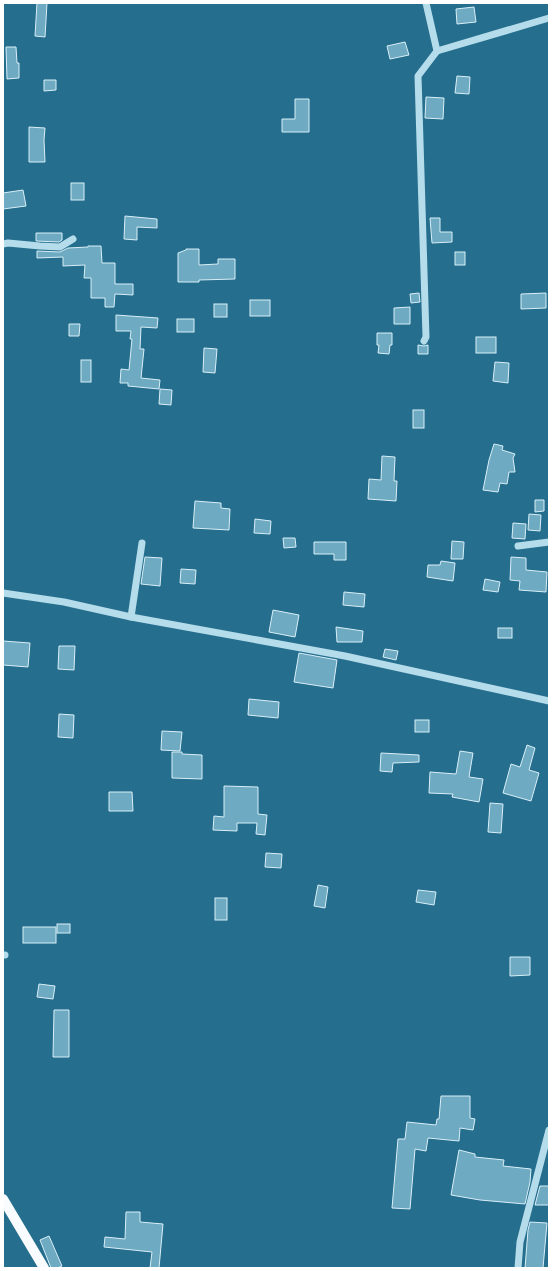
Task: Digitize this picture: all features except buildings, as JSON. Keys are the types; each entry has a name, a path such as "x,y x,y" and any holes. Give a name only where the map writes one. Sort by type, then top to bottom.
{"main road":[{"path":"3,1199 44,1268"}],"street":[{"path":"426,3 437,51"},
{"path":"424,341 426,337 418,76 437,51 549,18"},
{"path":"3,244 60,246 73,240"},
{"path":"518,546 549,542"},
{"path":"131,617 142,543"},
{"path":"3,593 64,602 131,617 345,656 549,701"},
{"path":"518,1268 520,1242 549,1130"}]}
